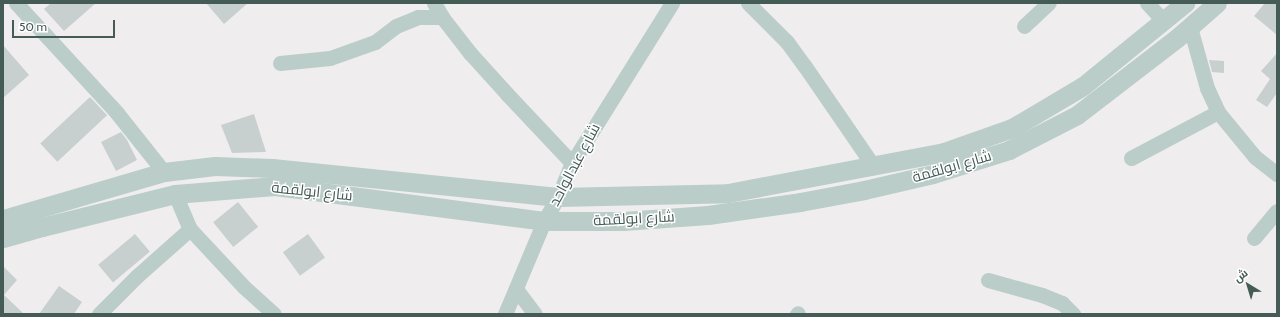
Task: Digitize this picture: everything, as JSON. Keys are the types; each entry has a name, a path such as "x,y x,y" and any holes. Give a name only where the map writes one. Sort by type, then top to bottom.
{"street":[{"path":"16,3 117,113 164,172"},
{"path":"434,3 442,17 506,94 572,163"},
{"name":"شارع عبدالواحد","path":"504,314 544,221 558,197 572,163 672,3"},
{"path":"748,3 791,48 874,167"},
{"path":"1024,26 1049,3"},
{"path":"1147,3 1164,21"},
{"name":"شارع ابولقمة","path":"3,218 164,172 215,166 272,168 558,197 728,193 874,167 944,152 1012,128 1083,86 1185,3"},
{"name":"شارع ابولقمة","path":"3,238 175,194 275,186 544,221 623,221 708,215 800,202 933,174 1009,150 1077,115 1190,27 1217,3"},
{"path":"280,63 330,58 375,42 396,26 418,17 442,17"},
{"path":"1190,27 1207,88 1218,112 1255,157 1277,174"},
{"path":"1131,158 1218,112"},
{"path":"175,194 190,229 244,287 274,314"},
{"path":"1254,238 1277,211"},
{"path":"99,314 137,276 190,229"},
{"path":"988,280 1042,295 1062,303 1072,314"},
{"path":"516,289 535,314"}],"building":[{"path":"51,3 96,3 64,31 44,9"},
{"path":"206,3 248,3 224,24"},
{"path":"1265,3 1277,3 1277,35 1254,16"},
{"path":"3,45 29,75 3,98"},
{"path":"1277,53 1277,93 1267,107 1256,100 1270,79 1261,71"},
{"path":"1209,60 1224,61 1224,73 1212,72"},
{"path":"90,97 107,115 57,162 40,143"},
{"path":"254,114 266,152 232,153 221,125"},
{"path":"121,132 127,140 137,160 116,171 101,142"},
{"path":"238,202 258,227 233,247 213,222"},
{"path":"135,234 150,252 113,282 98,265"},
{"path":"308,234 325,257 300,276 283,252"},
{"path":"3,266 17,280 4,295 24,314 3,314"},
{"path":"59,286 82,302 74,314 39,314"}]}
